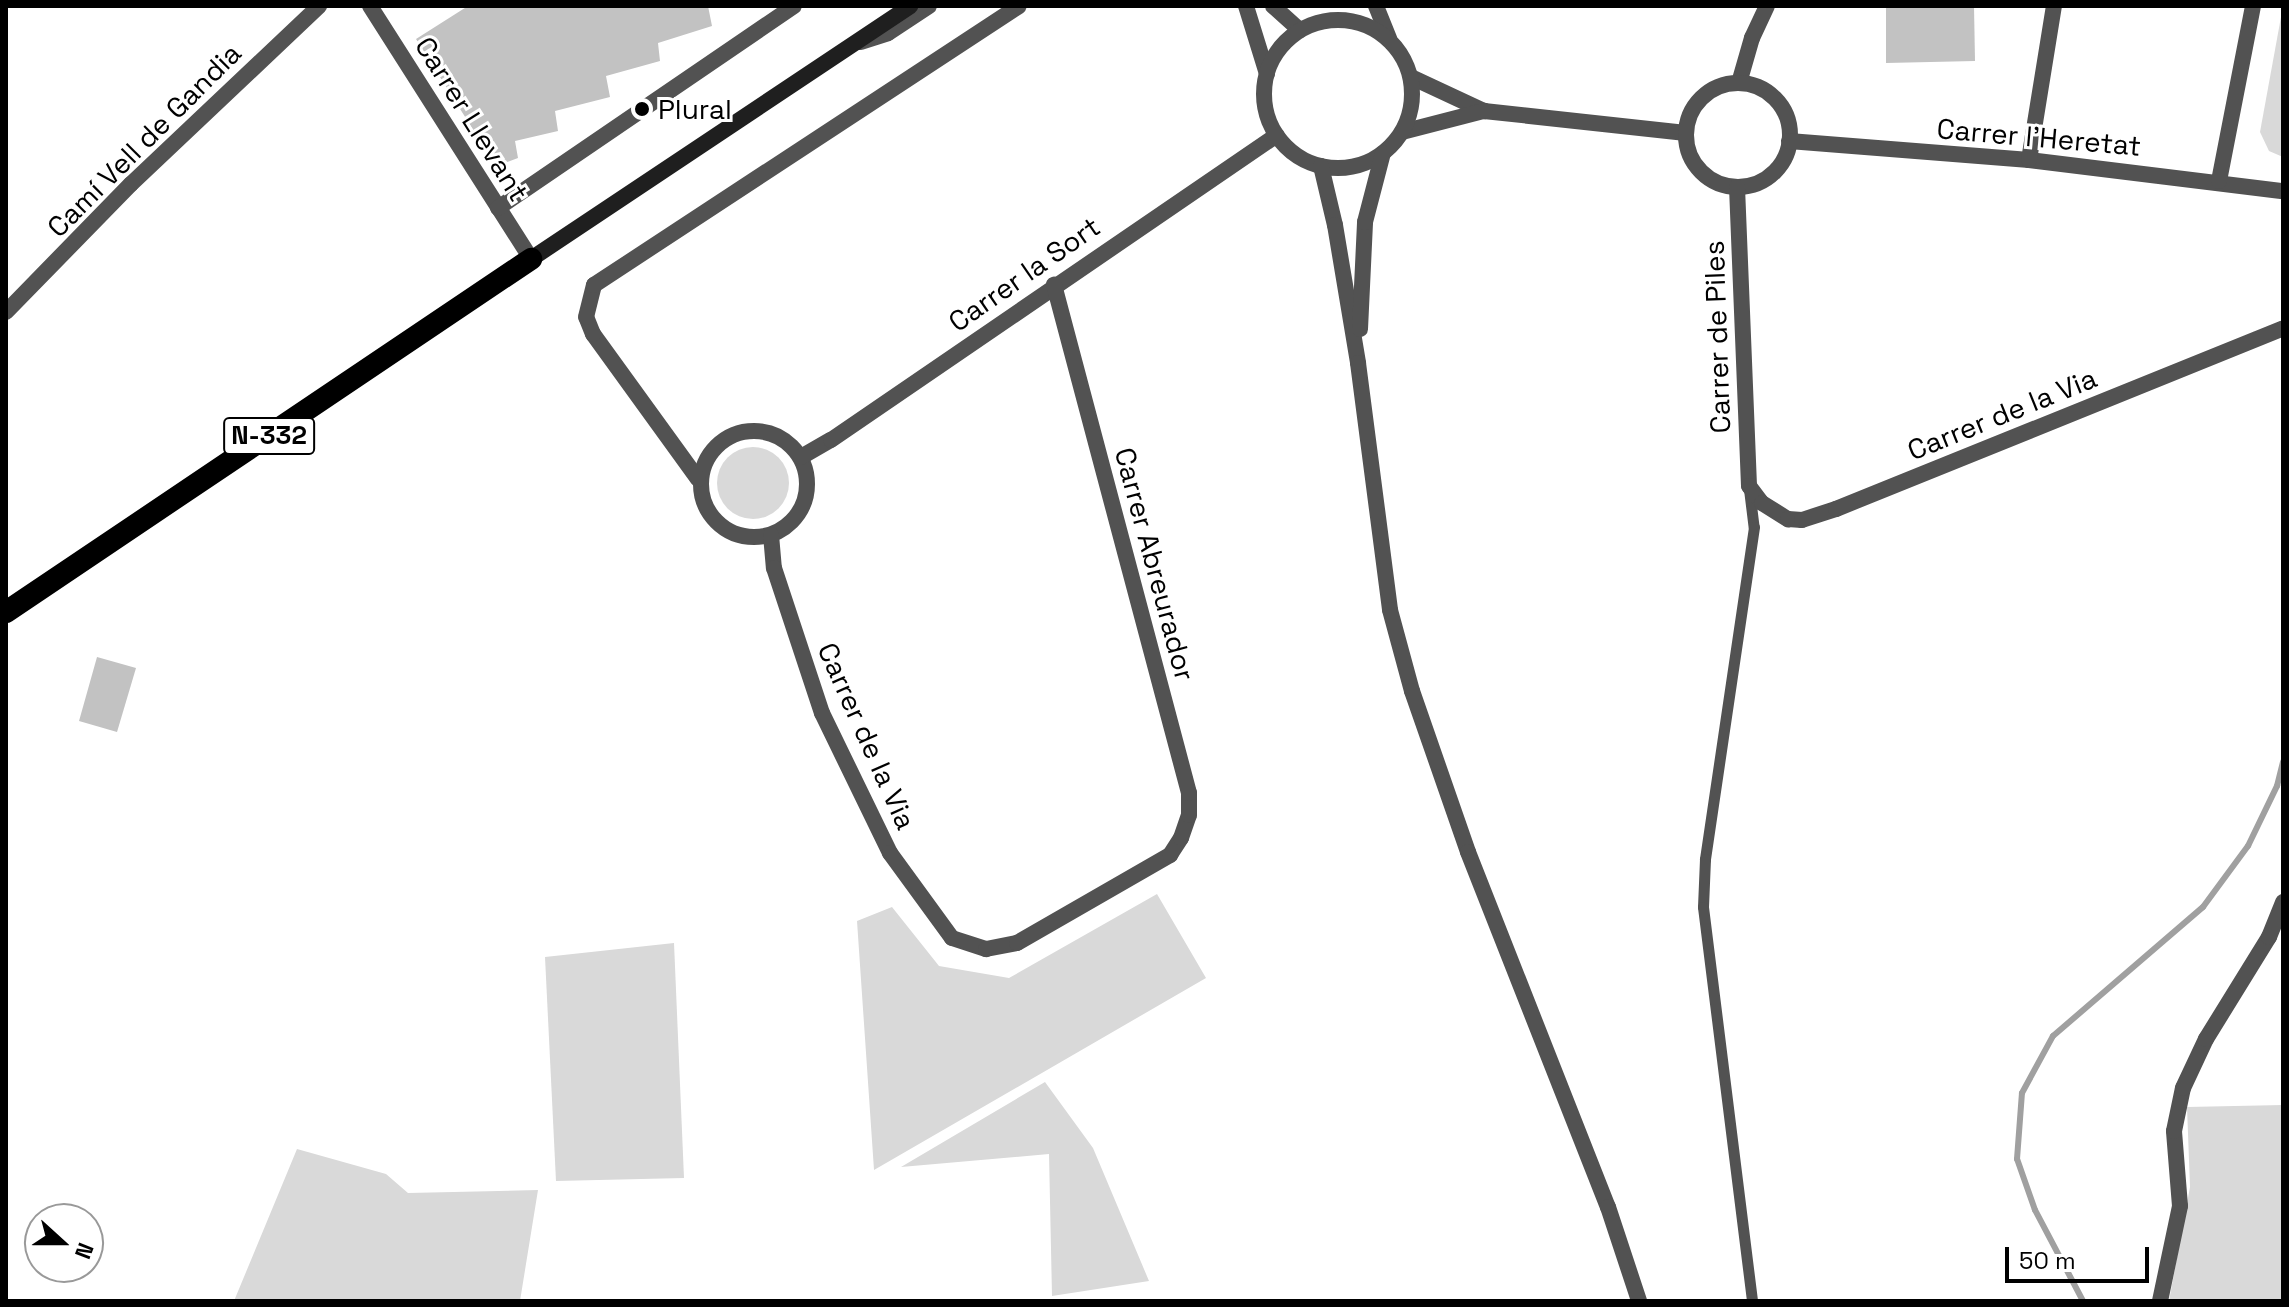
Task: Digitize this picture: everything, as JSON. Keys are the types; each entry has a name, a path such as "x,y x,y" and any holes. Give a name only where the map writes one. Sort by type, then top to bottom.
{"highway":[{"name":"N-332","path":"6,612 531,259"}],"main road":[{"path":"531,259 910,6"}],"street":[{"name":"Camí Vell de Gandia","path":"6,312 131,184 319,6"},
{"name":"Carrer Llevant","path":"370,6 531,259"},
{"path":"498,208 794,6"},
{"path":"852,44 888,33 929,6"},
{"path":"698,479 704,460 723,441 749,430 763,431 784,439 801,457 808,482 805,500 789,525 771,535 741,536 718,524 704,502 698,479 593,334 586,317 594,285 1019,6"},
{"path":"1246,6 1267,74 1265,106 1277,135 1304,159 1321,166 1353,166 1383,153 1402,132 1412,105 1411,77 1402,55 1390,40 1376,6"},
{"path":"1273,6 1300,30"},
{"path":"1318,22 1326,6"},
{"path":"1739,83 1767,6"},
{"path":"2029,160 2054,6"},
{"path":"2219,181 2253,6"},
{"path":"1267,74 1279,49 1300,30 1318,22 1357,21 1390,40"},
{"path":"1411,77 1484,111 1686,133"},
{"path":"1739,83 1756,86 1772,95 1783,109 1789,141 1785,155 1771,175 1737,187 1721,184 1701,170 1688,150 1686,133 1693,107 1702,97 1713,89 1739,83"},
{"path":"1402,132 1484,111"},
{"name":"Carrer la Sort","path":"801,457 831,440 1277,135"},
{"name":"Carrer l'Heretat","path":"1789,141 2029,160 2283,191"},
{"path":"1358,363 1365,222 1383,153"},
{"path":"1321,166 1335,225 1358,363 1390,610 1412,691 1468,852 1608,1207 1639,1301"},
{"name":"Carrer de Piles","path":"1737,187 1749,486"},
{"name":"Carrer Abreurador","path":"1054,285 1189,793 1189,815 1181,838 1170,855"},
{"name":"Carrer de la Via","path":"1749,486 1762,503 1788,519 1820,515 2283,328"},
{"name":"Carrer de la Via","path":"771,535 774,568 822,713 890,853 952,938 986,949 1017,943 1170,855"},
{"path":"2160,1301 2180,1206 2174,1131 2183,1088 2206,1039 2269,937 2283,902"}],"lane":[{"path":"1749,486 1754,527 1705,859 1703,907 1752,1301"}],"shaded area":[{"path":"2283,6 2283,157 2269,151 2260,132"},
{"path":"753,447 773,453 783,463 789,483 783,503 773,513 753,519 733,513 723,503 717,483 723,463 733,453"},
{"path":"1157,894 1206,978 874,1170 857,921 892,907 939,966 1009,978"},
{"path":"674,943 684,1178 556,1181 545,957"},
{"path":"1045,1082 1093,1148 1149,1281 1052,1296 1049,1154 901,1167"},
{"path":"2283,1105 2283,1301 2169,1301 2190,1187 2187,1107"},
{"path":"297,1149 386,1174 408,1193 538,1190 520,1301 234,1301"}],"building":[{"path":"468,6 708,6 712,26 658,43 660,61 606,76 610,97 555,111 558,131 515,141 518,158 496,166 416,39"},
{"path":"1886,6 1974,6 1975,61 1886,63"},
{"path":"97,657 136,668 117,732 79,721"}],"waterway":[{"path":"2083,1301 2035,1210 2017,1159 2022,1093 2053,1036 2203,907 2248,846 2277,786 2283,762"}],"place":[{"name":"Plural","path":"642,109"}]}
